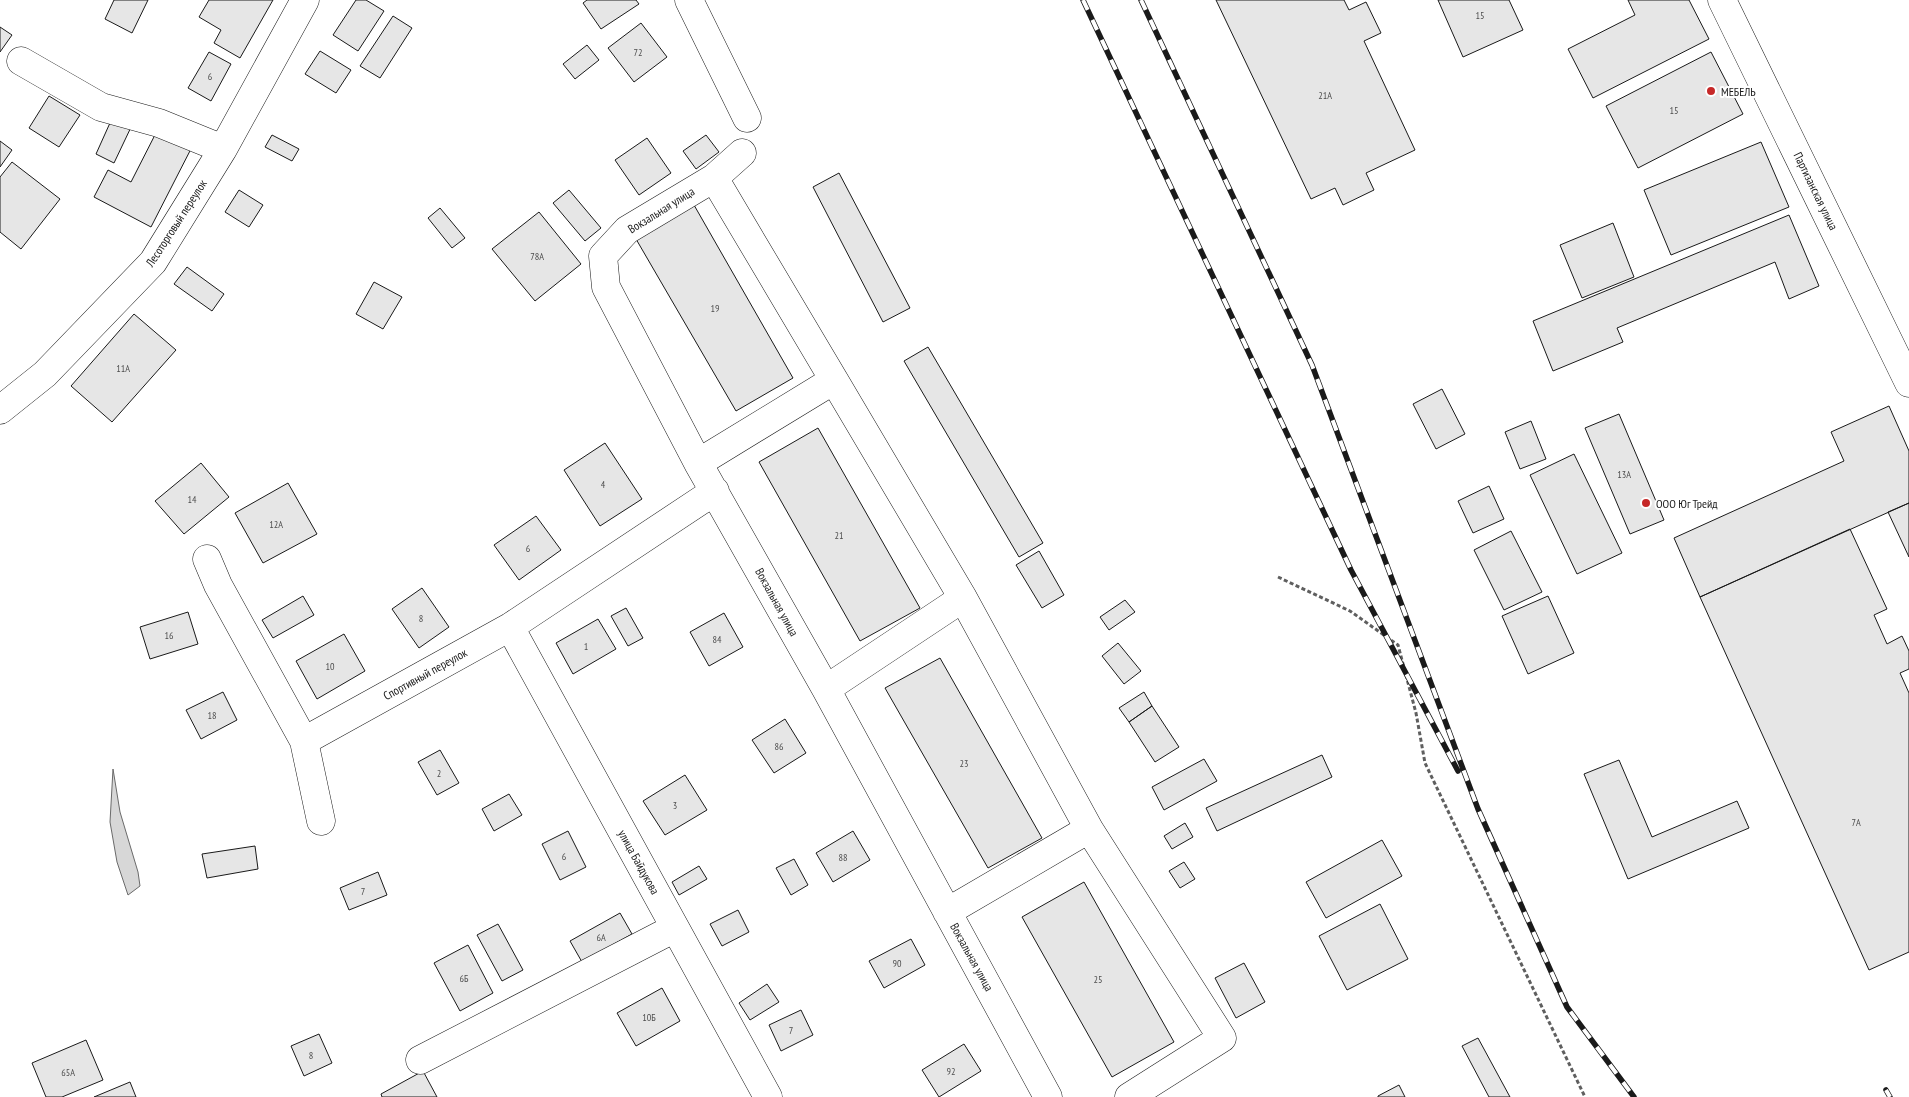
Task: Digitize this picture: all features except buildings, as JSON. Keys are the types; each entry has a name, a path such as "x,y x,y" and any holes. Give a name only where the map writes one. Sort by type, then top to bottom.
{"street":[{"name":"Лесоторговый переулок","path":"0,410 45,374 153,262 223,149 305,0"},
{"path":"689,0 747,118"},
{"name":"Партизанская улица","path":"1722,0 1909,383"},
{"path":"21,60 101,106 160,123 223,149"},
{"name":"Вокзальная улица","path":"742,154 714,178 627,230 603,256 606,288 698,463 826,689 1048,1097"},
{"path":"714,178 963,598 1089,829 1222,1038 1129,1097"},
{"path":"698,463 834,380"},
{"name":"Спортивный переулок","path":"304,741 510,627 715,491"},
{"path":"207,559 218,585 304,741 322,821"},
{"path":"826,689 963,598"},
{"name":"улица Байдукова","path":"510,627 768,1097"},
{"path":"947,912 1089,829"},
{"path":"420,1060 675,928"}],"path":[{"path":"1278,578 1350,610 1398,645 1416,713 1425,763 1585,1097"}],"shaded area":[{"path":"113,769 120,812 138,872 140,886 128,895 117,862 110,822"}],"railway":[{"path":"1083,0 1351,570 1458,771"},
{"path":"1141,0 1312,365 1478,809 1567,1007 1634,1097"},
{"path":"1886,1090 1890,1097"}],"place":[{"name":"МЕБЕЛЬ","path":"1711,91"},
{"name":"ООО Юг Трейд","path":"1646,503"}]}
